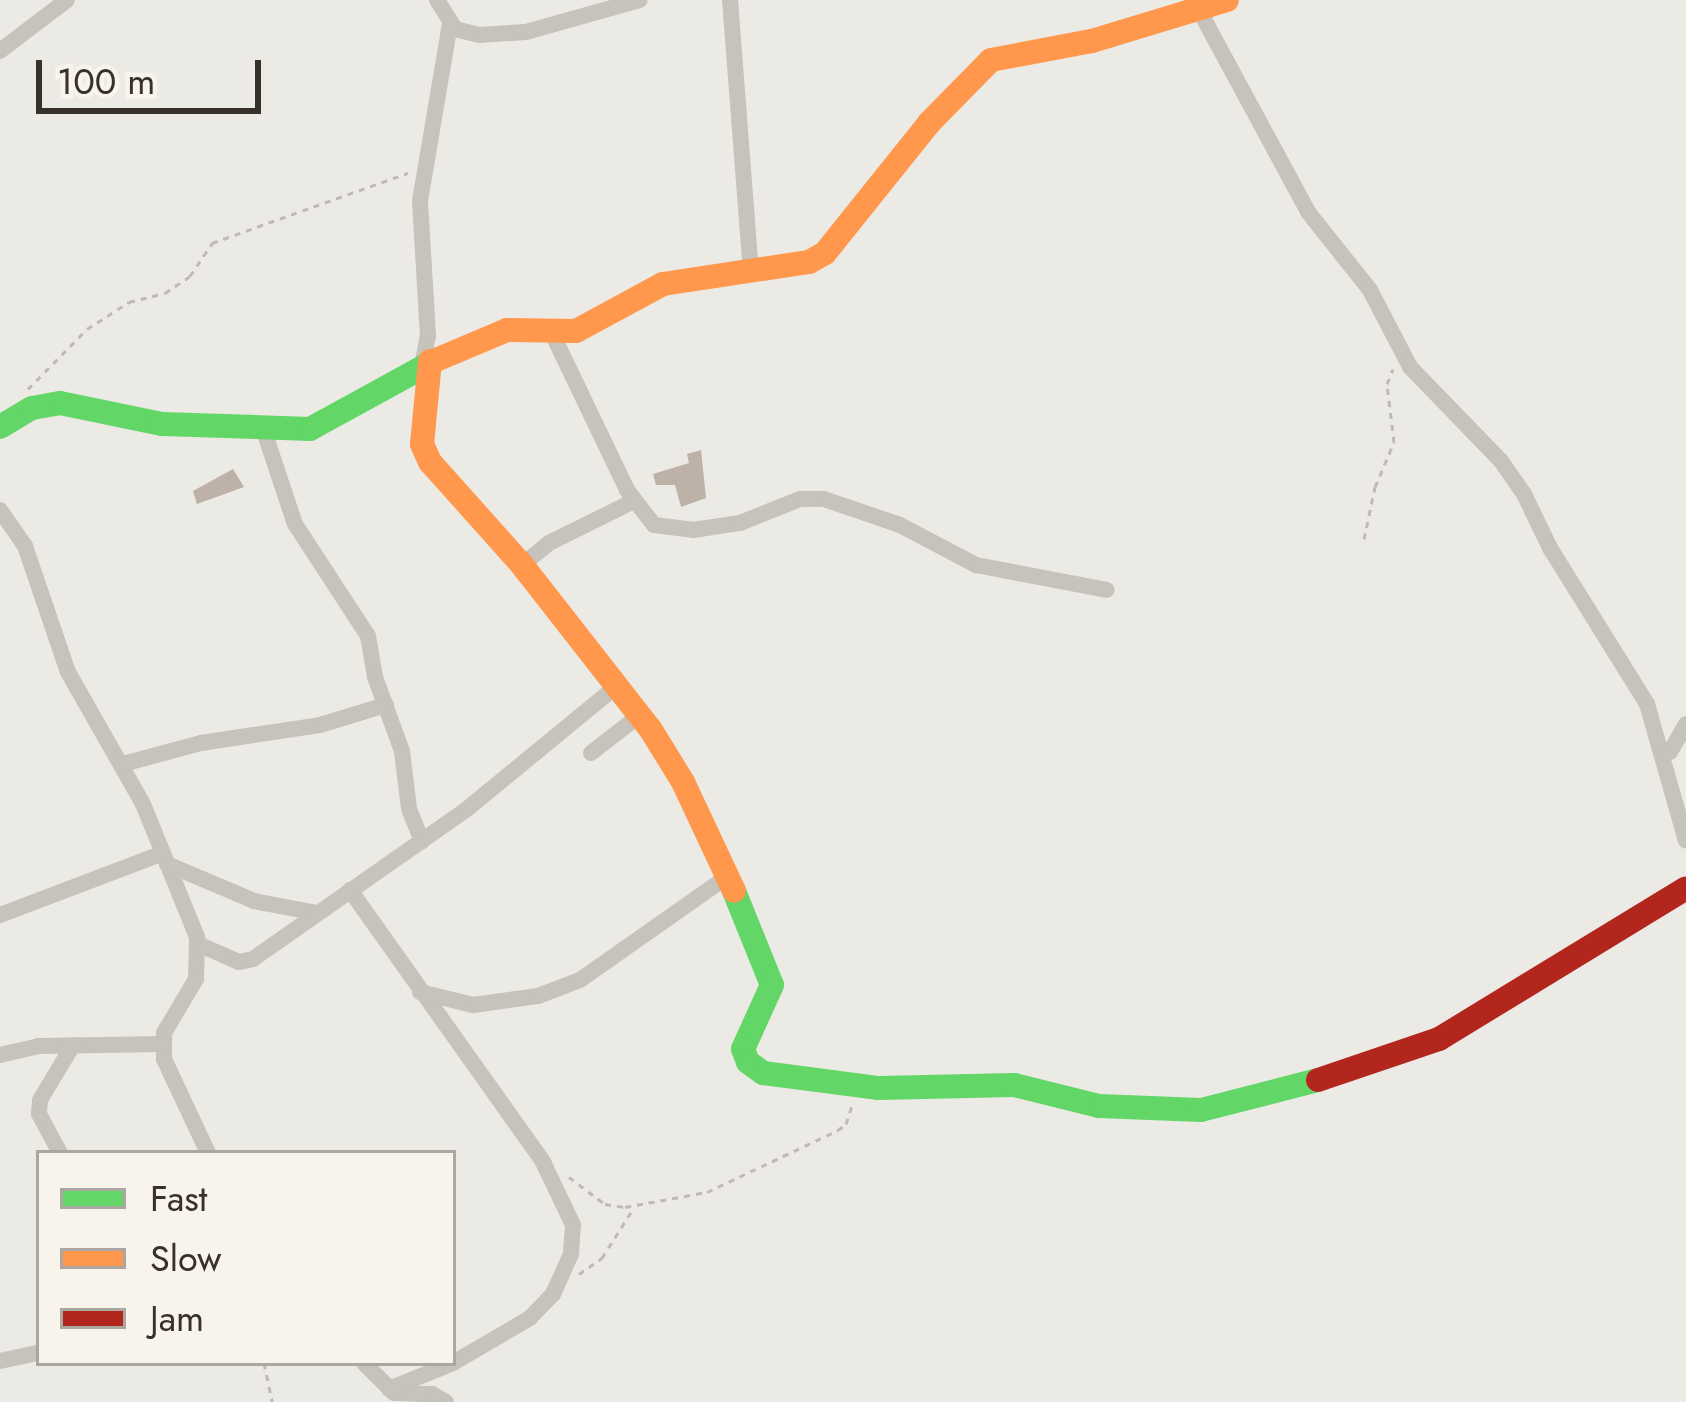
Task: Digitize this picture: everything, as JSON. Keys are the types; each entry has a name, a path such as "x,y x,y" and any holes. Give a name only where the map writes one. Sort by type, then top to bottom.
{"street":[{"path":"0,50 67,0"},
{"path":"437,0 450,23 479,35 526,32 640,0"},
{"path":"730,0 751,272"},
{"path":"0,427 32,408 60,403 162,424 310,429 426,364 507,330 592,326 635,298 689,277 786,268 825,253 940,110 991,60 1092,41 1227,0"},
{"path":"1199,10 1308,212 1370,290 1400,351 1524,494 1550,548 1647,704 1686,841"},
{"path":"450,23 420,201 428,336 422,444 430,462 522,565 640,715 682,782 772,973 768,995 744,1036 748,1062 775,1078 872,1088 1014,1085 1150,1112 1201,1110 1357,1070 1439,1039 1686,888"},
{"path":"550,329 634,502 654,525 693,530 740,524 800,499 824,499 900,525 976,565 1107,590"},
{"path":"264,431 296,524 361,619 402,751 409,809 422,841"},
{"path":"522,565 549,543 634,502"},
{"path":"0,510 25,546 68,672 123,764 198,944 196,979 175,1009 164,1059 207,1150"},
{"path":"198,944 239,962 253,958 422,841 616,686"},
{"path":"123,764 201,743 320,724 386,705"},
{"path":"591,753 640,715"},
{"path":"1670,752 1686,724"},
{"path":"0,915 165,859 254,901 317,913"},
{"path":"420,992 473,1005 538,996 580,980 725,878"},
{"path":"350,890 546,1167 572,1225 571,1254 556,1286 530,1318 456,1361"},
{"path":"0,1055 73,1045 164,1044"},
{"path":"59,1150 38,1114 40,1100 64,1067 73,1045"},
{"path":"0,1361 36,1355"},
{"path":"367,1366 388,1389 402,1396 432,1394 446,1402"},
{"path":"388,1389 446,1366"}],"path":[{"path":"21,398 87,329 129,302 165,293 190,276 212,243 283,214 388,184 425,163"},
{"path":"1364,538 1375,487 1393,449 1387,384 1400,351"},
{"path":"546,1167 605,1204 635,1206 706,1192 778,1162 814,1137 846,1124 854,1103 872,1088"},
{"path":"556,1286 602,1258 635,1206"},
{"path":"265,1366 272,1402"}],"building":[{"path":"701,450 706,498 681,507 675,485 656,485 653,474 689,463 687,454"},
{"path":"233,469 244,487 197,504 193,491"}],"traffic: fast":[{"path":"0,427 32,408 60,403 162,424 310,429 436,360"},
{"path":"734,891 772,985 743,1049 748,1062 763,1073 879,1088 1014,1085 1099,1106 1201,1110 1318,1080"}],"traffic: slow":[{"path":"436,360 507,330 576,331 663,284 809,262 825,253 929,123 991,60 1092,41 1227,0"},
{"path":"430,361 422,444 430,462 522,565 651,730 683,782 734,891"}],"traffic: jam":[{"path":"1318,1080 1439,1039 1686,888"}]}
